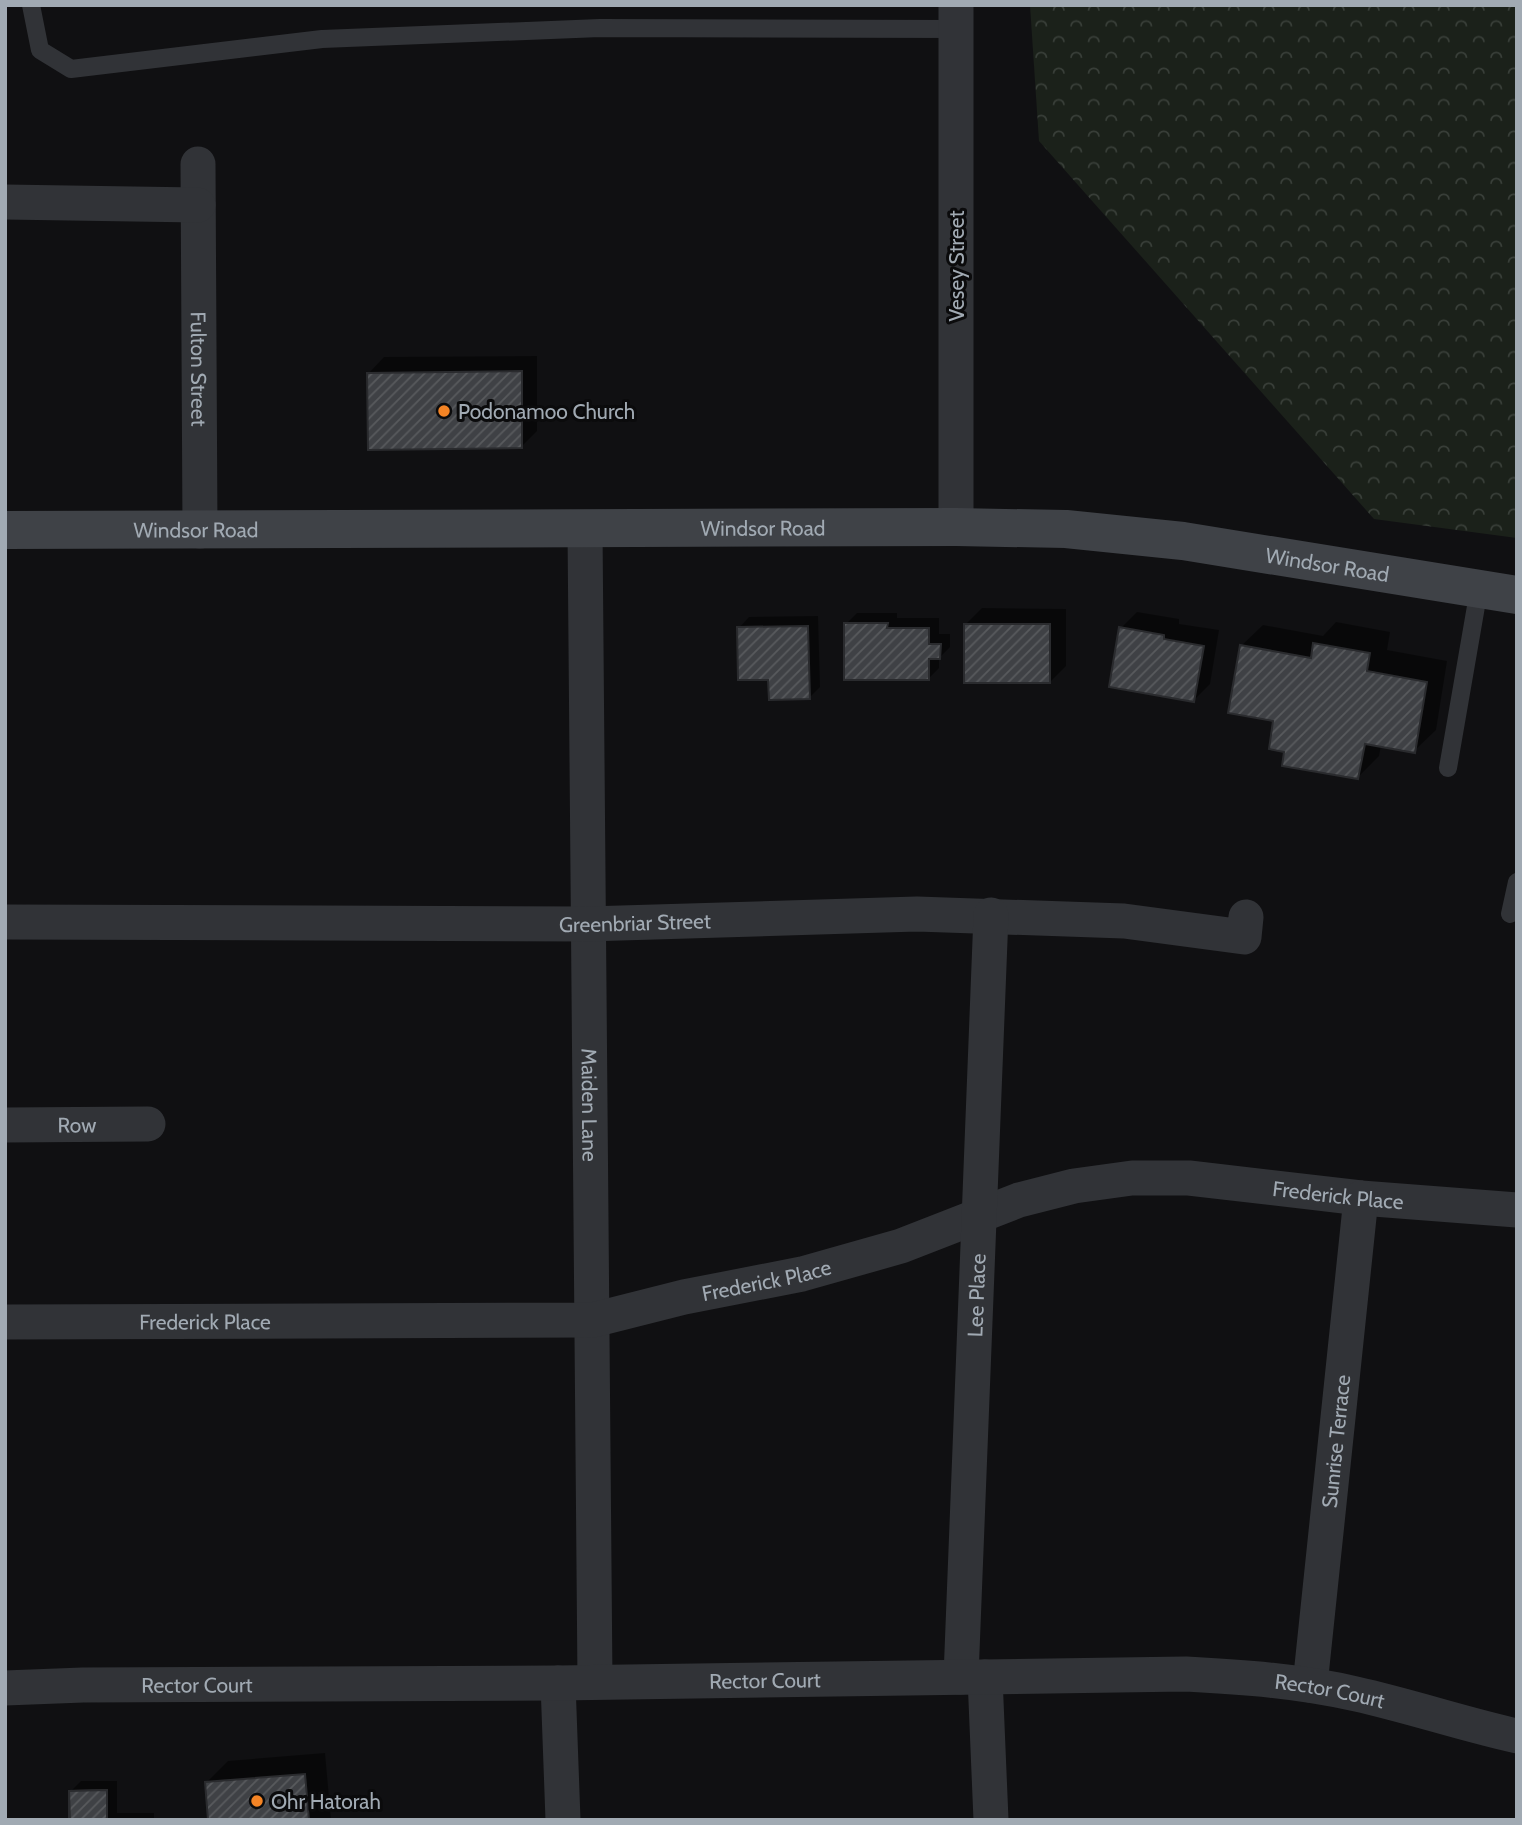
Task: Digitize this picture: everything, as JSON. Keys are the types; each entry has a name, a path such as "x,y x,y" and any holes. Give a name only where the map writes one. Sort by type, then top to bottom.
{"street":[{"name":"Vesey Street","path":"956,17 956,527"},
{"name":"Fulton Street","path":"198,164 200,531"},
{"path":"5,202 198,205"},
{"name":"Windsor Road","path":"5,530 956,527 1066,529 1183,541 1517,595"},
{"name":"Maiden Lane","path":"585,529 595,1682"},
{"name":"Greenbriar Street","path":"5,922 587,924 916,914 1124,922 1244,937 1245,917"},
{"name":"Lee Place","path":"991,915 979,1215 973,1677 991,1820"},
{"name":"Row","path":"5,1125 148,1124"},
{"name":"Frederick Place","path":"5,1322 593,1320 684,1297 814,1271 901,1247 1019,1200 1074,1186 1132,1178 1189,1178 1361,1198 1517,1210"},
{"name":"Sunrise Terrace","path":"1310,1685 1361,1198"},
{"name":"Rector Court","path":"5,1688 1186,1674 1310,1685 1356,1694 1517,1736"},
{"path":"558,1683 563,1820"}],"lane":[{"path":"31,5 40,50 71,69 322,39 956,17"},
{"path":"1448,768 1479,589"},
{"path":"1510,914 1517,882"}],"green space":[{"path":"1030,5 1517,5 1517,538 1374,519 1039,141"}],"building":[{"name":"Podonamoo Church","path":"522,371 522,448 368,450 367,373"},
{"path":"844,623 888,623 887,628 929,628 929,644 941,644 940,659 929,659 929,680 844,680"},
{"path":"964,624 1050,624 1050,683 964,683"},
{"path":"808,626 810,699 769,700 768,680 738,680 737,627"},
{"path":"1119,627 1204,646 1194,702 1109,687"},
{"path":"1313,643 1370,653 1367,671 1427,682 1415,753 1365,744 1358,779 1282,766 1284,752 1269,749 1273,721 1228,713 1240,645 1311,658"},
{"name":"Ohr Hatorah","path":"305,1774 309,1820 208,1820 205,1782"},
{"path":"107,1790 107,1820 69,1820 69,1791"},
{"path":"107,1790 107,1820 70,1820 69,1791"}],"place":[{"name":"Podonamoo Church","path":"444,411"},
{"name":"Ohr Hatorah","path":"257,1801"}]}
